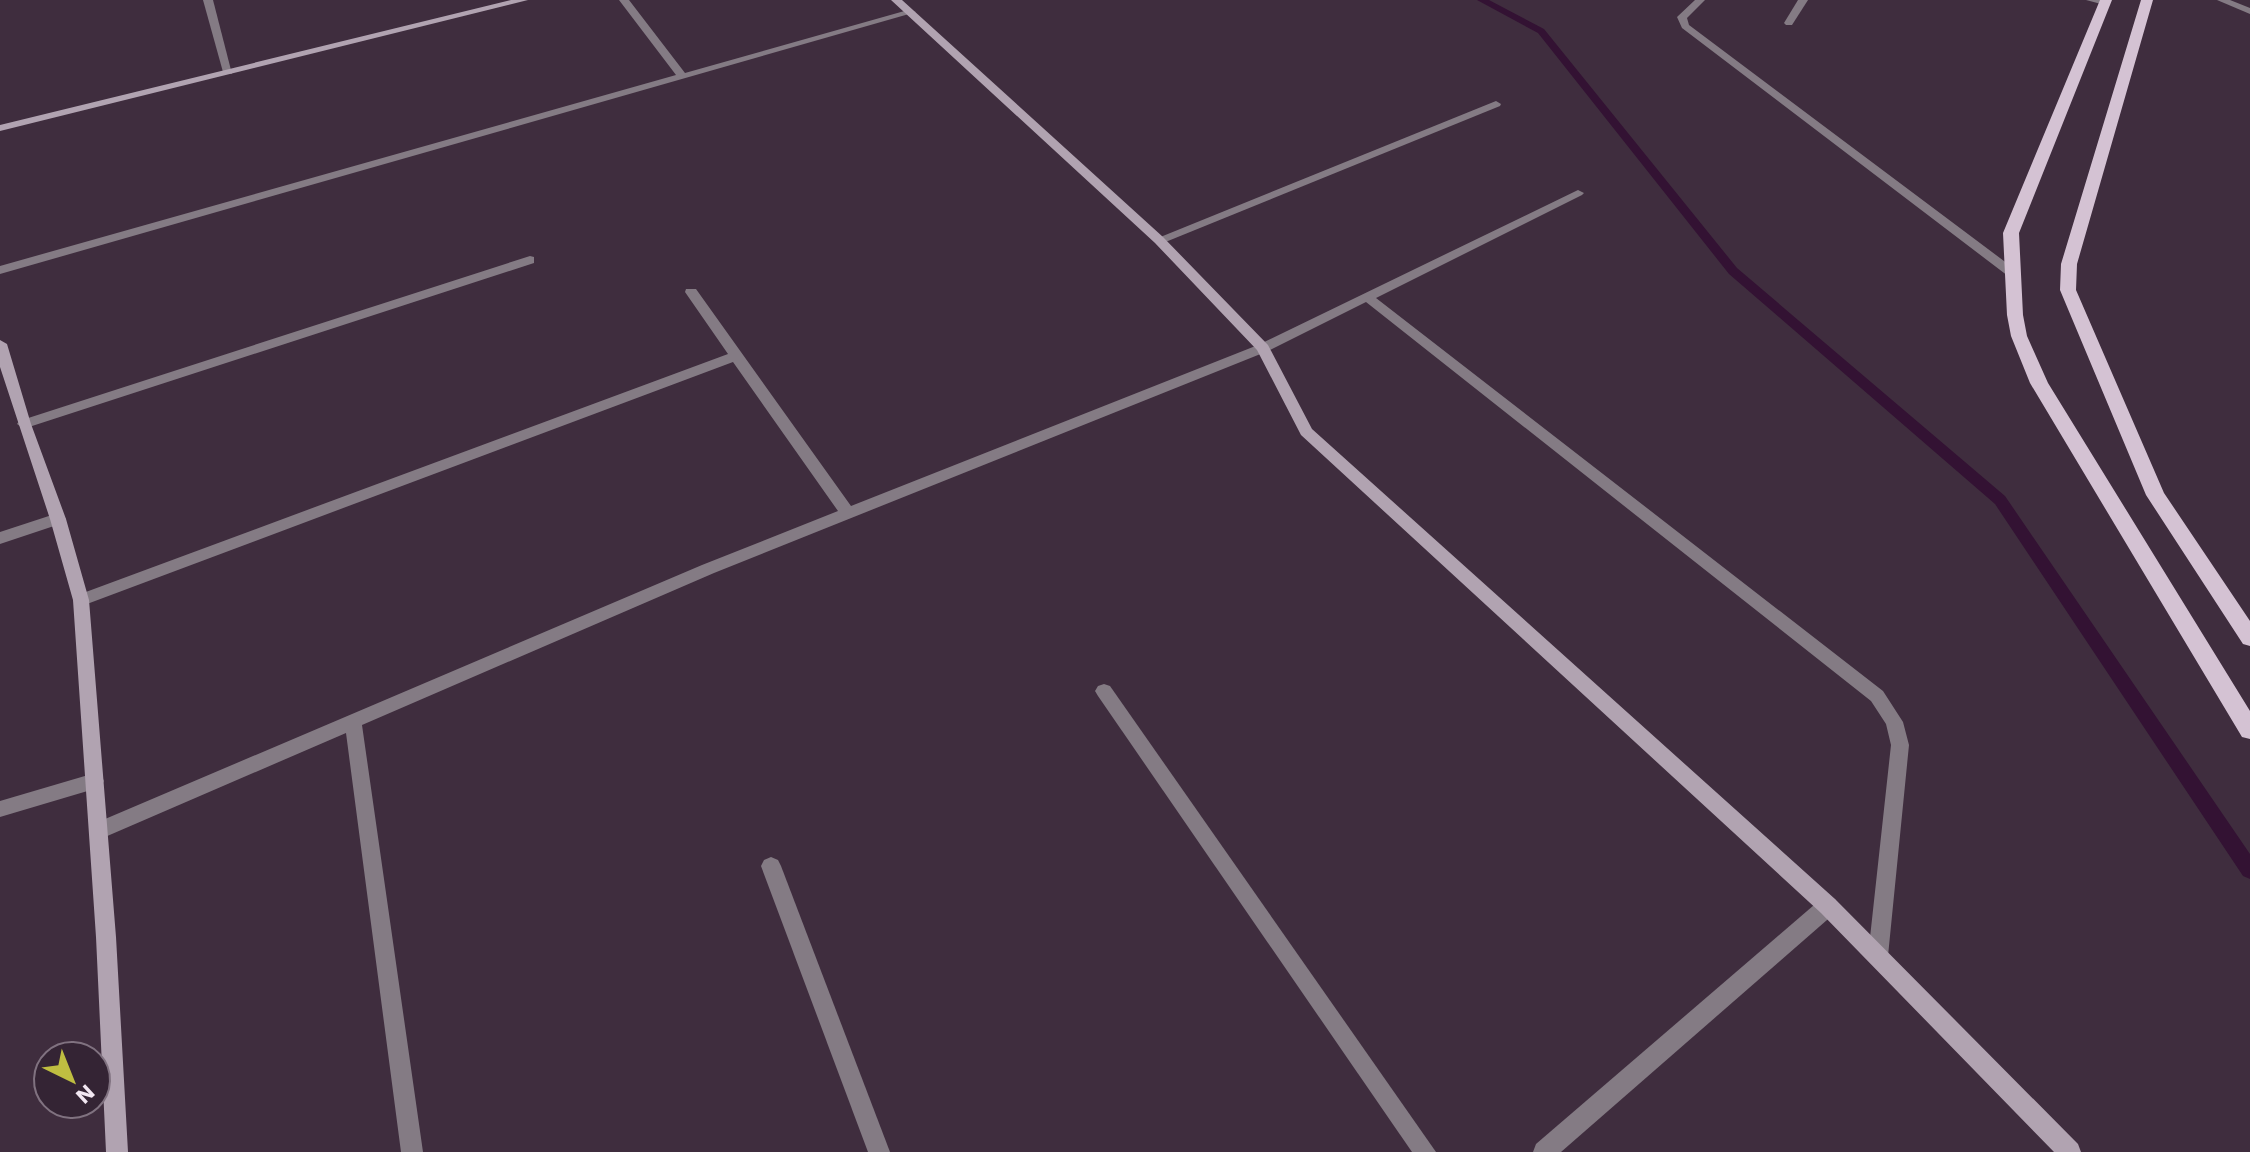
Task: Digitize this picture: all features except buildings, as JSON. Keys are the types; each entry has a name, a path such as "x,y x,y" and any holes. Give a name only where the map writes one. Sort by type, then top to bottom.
{"main road":[{"path":"2147,0 2069,264 2068,290 2155,495 2250,638"},
{"path":"2100,1 2015,218 2010,248 2019,336 2039,383 2250,730"}],"street":[{"path":"208,0 228,72"},
{"path":"0,128 523,0"},
{"path":"624,0 682,76"},
{"path":"896,0 1159,240 1263,348 1306,432 1828,906 2070,1152"},
{"path":"1700,0 1682,17 1685,26 2012,273"},
{"path":"1789,23 1803,0"},
{"path":"2222,0 2250,11"},
{"path":"0,270 911,12"},
{"path":"1159,240 1496,104"},
{"path":"98,831 708,569 1263,348 1578,193"},
{"path":"24,424 530,260"},
{"path":"691,292 848,514"},
{"path":"1367,297 1877,696 1894,722 1900,745 1878,956"},
{"path":"0,344 58,519 81,600 117,1152"},
{"path":"81,600 735,356"},
{"path":"0,538 58,519"},
{"path":"1104,691 1425,1152"},
{"path":"353,722 412,1152"},
{"path":"0,809 95,781"},
{"path":"771,866 879,1152"},
{"path":"1544,1152 1828,906"}],"waterway":[{"path":"1482,0 1541,31 1733,271 2000,500 2250,870"}]}
